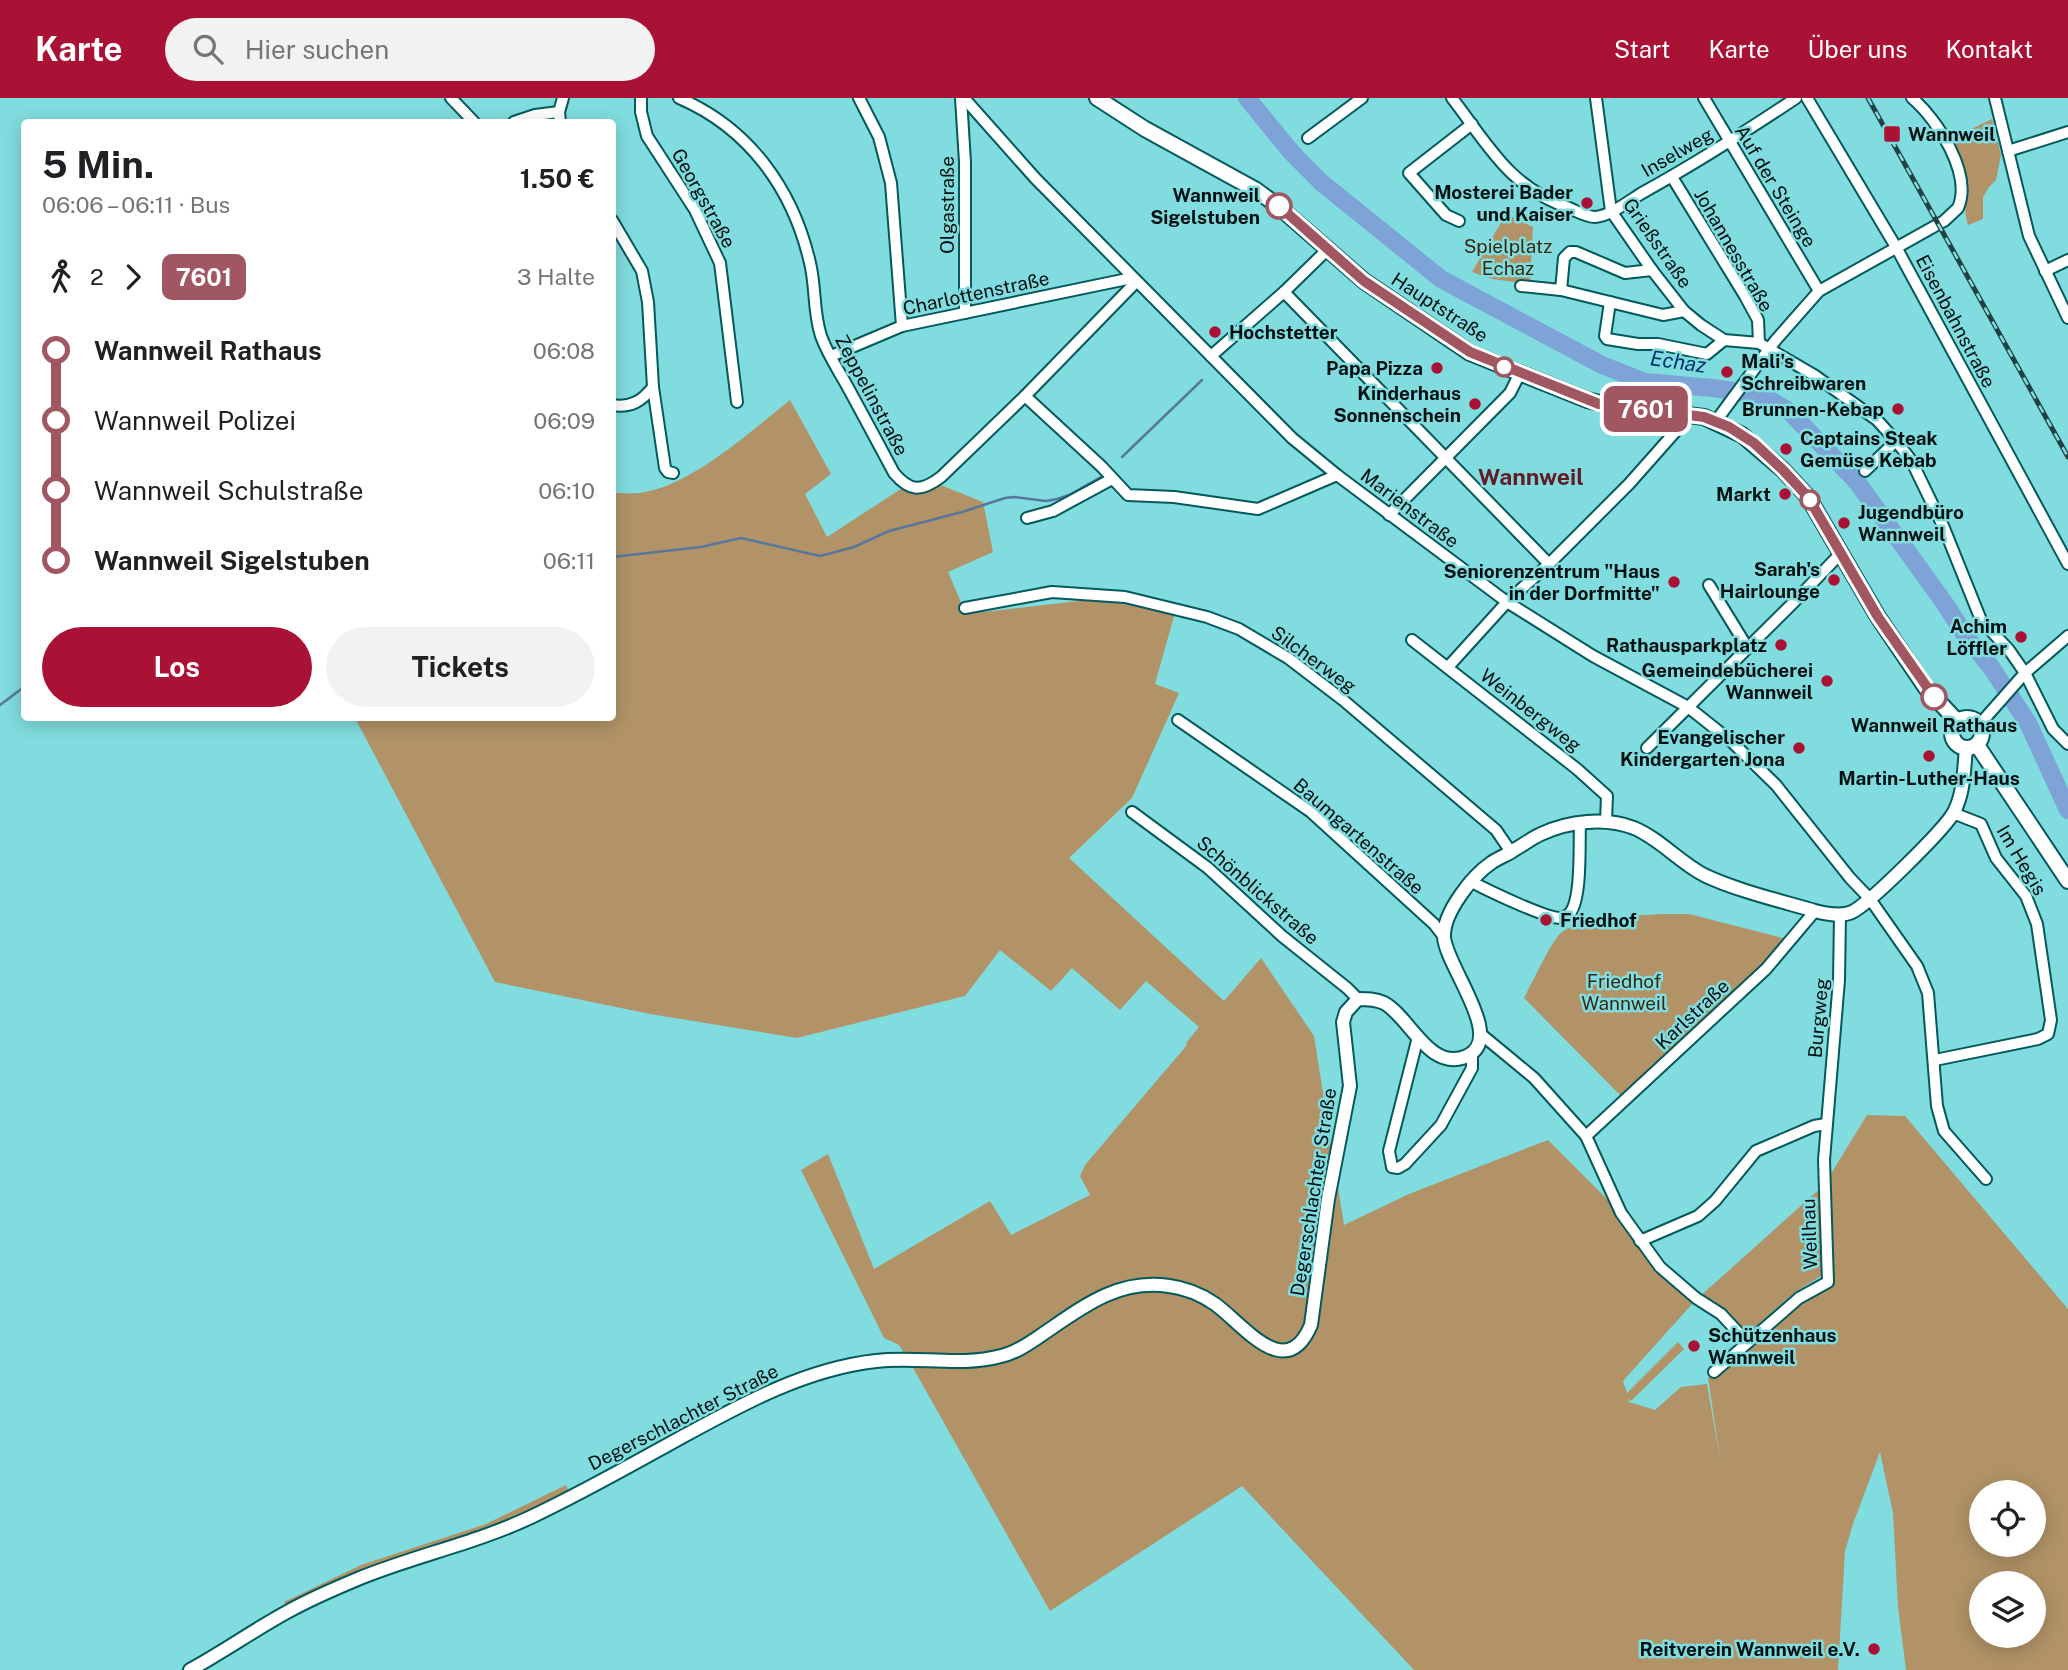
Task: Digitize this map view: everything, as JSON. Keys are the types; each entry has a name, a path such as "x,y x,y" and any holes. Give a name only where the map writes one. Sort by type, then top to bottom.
{"main road":[{"name":"Hauptstraße","path":"1097,98 1145,129 1256,190 1279,206 1364,281 1470,352 1599,404 1691,414 1716,421 1754,443 1798,485 1818,513 1878,617 1914,671 1957,721"},
{"path":"1972,746 1982,737 1980,723 1971,718 1957,721 1952,729 1952,738 1958,745 1972,746 1990,764 2068,881"}],"street":[{"path":"451,98 471,119"},
{"path":"523,119 535,115 560,117 563,98"},
{"name":"Georgstraße","path":"641,98 641,112 647,136 695,210 720,263 737,402"},
{"name":"Zeppelinstraße","path":"679,98 721,120 743,138 763,159 780,187 807,252 821,336 894,473 911,487 929,486 941,477 1025,396 1134,280"},
{"path":"859,98 879,137 891,183 902,326"},
{"name":"Marienstraße","path":"962,98 1035,178 1292,438 1337,475 1507,602 1593,656 1688,707 1732,742 1776,785 1870,899 1917,967 1928,993 1937,1106 1944,1131 1986,1179"},
{"name":"Olgastraße","path":"962,98 965,162 965,313"},
{"path":"1308,138 1362,98"},
{"path":"1452,98 1505,168 1519,182 1560,205 1594,217 1611,211"},
{"name":"Grießstraße","path":"1596,98 1611,211 1684,311 1724,340"},
{"name":"Auf der Steinge","path":"1704,98 1819,291"},
{"name":"Inselweg","path":"1611,211 1730,142 1796,98"},
{"name":"Eisenbahnstraße","path":"1807,98 1896,247 2068,564"},
{"path":"1995,98 2029,236 2068,318"},
{"path":"1716,421 1744,382 1764,346 1819,291 1944,221 1954,214 1961,204 1960,181 1942,133 1921,101"},
{"path":"1459,221 1446,215 1409,173 1472,124"},
{"path":"2008,151 2068,132"},
{"name":"Johannesstraße","path":"1672,177 1745,296 1758,320 1764,346"},
{"path":"616,227 642,271 648,302 653,387 665,468 673,473"},
{"path":"1211,356 1327,250"},
{"path":"1561,290 1564,261 1570,252 1577,252 1625,273 1652,270"},
{"path":"2045,271 2068,260"},
{"name":"Charlottenstraße","path":"831,356 902,326 1134,280"},
{"path":"1521,286 1561,290 1663,314 1684,311"},
{"path":"1284,292 1549,564"},
{"path":"1610,302 1605,336 1607,340 1658,344 1707,354 1724,340 1764,346 1814,375 1877,420 1911,460 1944,528 1981,620 2009,650 2025,673 2053,729 2068,744"},
{"path":"1389,514 1510,393 1520,373"},
{"path":"616,406 624,407 642,400 653,387"},
{"path":"1025,396 1102,467 1128,495 1174,497 1258,509 1337,475"},
{"path":"1448,667 1507,602 1629,484 1691,414"},
{"path":"1865,471 1896,441"},
{"path":"1027,517 1053,511 1112,479"},
{"path":"1647,748 1841,553"},
{"path":"1709,585 1747,647"},
{"name":"Silcherweg","path":"965,608 1052,592 1125,597 1207,617 1239,629 1288,657 1343,700 1496,830 1511,852"},
{"path":"1980,723 2025,673 2068,636"},
{"name":"Weinbergweg","path":"1412,640 1577,769 1607,796 1606,821"},
{"name":"Baumgartenstraße","path":"1178,720 1311,812 1434,924 1444,937"},
{"path":"1358,999 1376,999 1387,1005 1442,1057 1455,1059 1472,1053 1480,1044 1482,1035 1478,1018 1456,972 1444,937 1454,907 1470,881 1491,862 1542,833 1580,823 1606,821 1641,832 1683,863 1706,876 1815,911 1840,915 1852,912 1870,899 1953,813 1972,746"},
{"path":"1964,774 1974,766 1990,764"},
{"name":"Schönblickstraße","path":"1132,812 1208,868 1282,936 1358,999"},
{"name":"Im Hegis","path":"1935,1060 2038,1039 2048,1034 2052,1020 2037,924 2026,896 1996,858 1981,824 1953,813"},
{"path":"1470,881 1545,914 1560,918 1566,916 1571,912 1577,893 1580,823"},
{"name":"Karlstraße","path":"1586,1136 1766,969 1815,911"},
{"name":"Burgweg","path":"1826,1124 1842,937 1840,915"},
{"name":"Degerschlachter Straße","path":"190,1670 289,1610 321,1595 398,1564 492,1534 571,1497 770,1391 845,1366 878,1360 972,1360 1003,1356 1026,1345 1101,1296 1122,1287 1146,1284 1171,1286 1192,1292 1213,1303 1269,1349 1286,1350 1297,1347 1306,1337 1311,1325 1328,1199 1350,1086 1343,1022 1346,1012 1358,999"},
{"path":"1482,1035 1534,1078 1586,1136 1621,1213 1660,1268 1696,1298 1721,1314 1747,1342"},
{"path":"1418,1037 1389,1151 1392,1167 1398,1168 1405,1164 1441,1125 1472,1068 1472,1053"},
{"path":"1640,1241 1698,1216 1715,1201 1756,1151 1814,1126 1826,1124"},
{"name":"Weilhau","path":"1714,1372 1799,1298 1828,1282 1824,1160 1826,1124"}],"green space":[{"path":"1992,119 2001,155 1996,180 1983,197 1983,219 1968,225 1964,181 1951,139"},
{"name":"Spielplatz Echaz","path":"1506,214 1533,227 1530,284 1492,279 1472,272"},
{"path":"790,400 831,474 805,494 827,537 913,481 920,485 938,484 983,502 993,552 948,572 966,614 1096,599 1176,609 1155,684 1179,693 1132,798 1069,858 1224,1001 1261,958 1314,1036 1344,1225 1409,1194 1548,1140 1619,1211 1690,1294 1693,1303 1623,1381 1627,1393 1678,1342 1684,1349 1631,1401 1628,1398 1629,1402 1655,1410 1681,1387 1707,1384 1721,1464 1708,1378 1747,1342 1828,1282 1823,1270 1821,1276 1795,1292 1747,1334 1721,1313 1697,1299 1824,1185 1867,1115 1905,1116 2068,1309 2068,1670 1906,1670 1898,1607 1893,1513 1880,1452 1845,1551 1838,1670 1414,1670 1242,1486 1050,1611 908,1359 899,1345 884,1338 801,1170 828,1154 874,1269 990,1201 1011,1235 1090,1195 1080,1176 1085,1165 1187,1045 1199,1027 1146,981 1120,1010 1072,968 1051,991 1000,950 965,996 797,1038 650,1014 495,982 357,721 616,721 616,493 640,493 659,488 679,480 719,456"},
{"name":"Friedhof Wannweil","path":"1689,914 1787,939 1770,960 1622,1097 1524,998 1548,952 1562,932 1596,919"},
{"path":"566,1485 571,1497 289,1610 284,1602 361,1565 486,1524"}],"waterway":[{"name":"Echaz","path":"1247,98 1292,153 1322,183 1441,279 1602,365 1645,382 1762,395 1790,412 1857,482 1967,638 1991,667 2028,723 2068,810"},
{"path":"1122,457 1202,380"},
{"path":"616,557 701,547 741,538 820,556 854,547 889,531 1005,498 1046,501 1057,499 1101,477"},
{"path":"0,705 21,689"}],"railway":[{"path":"1868,98 2068,457"}],"bus line":[{"name":"7601","path":"1279,206 1364,281 1470,352 1599,404 1704,417 1729,427 1754,443 1808,497 1878,617 1934,697"}],"place":[{"name":"Wannweil","path":"1892,134"},
{"name":"Mosterei Bader und Kaiser","path":"1587,203"},
{"name":"Wannweil Sigelstuben","path":"1279,206"},
{"name":"Hochstetter","path":"1215,332"},
{"name":"Papa Pizza","path":"1437,368"},
{"name":"Mali's Schreibwaren","path":"1727,372"},
{"name":"Kinderhaus Sonnenschein","path":"1475,404"},
{"name":"Brunnen-Kebap","path":"1898,409"},
{"name":"Captains Steak Gemüse Kebab","path":"1786,449"},
{"name":"Markt","path":"1785,494"},
{"name":"Jugendbüro Wannweil","path":"1844,523"},
{"name":"Sarah's Hairlounge","path":"1834,580"},
{"name":"Seniorenzentrum \"Haus in der Dorfmitte\"","path":"1674,582"},
{"name":"Achim Löffler","path":"2021,637"},
{"name":"Rathausparkplatz","path":"1781,645"},
{"name":"Gemeindebücherei Wannweil","path":"1827,681"},
{"name":"Wannweil Rathaus","path":"1934,697"},
{"name":"Evangelischer Kindergarten Jona","path":"1799,748"},
{"name":"Martin-Luther-Haus","path":"1929,756"},
{"name":"Friedhof","path":"1546,920"},
{"name":"Schützenhaus Wannweil","path":"1694,1346"},
{"name":"Reitverein Wannweil e.V.","path":"1874,1649"}],"district":[{"name":"Wannweil","path":"1531,477"}]}
